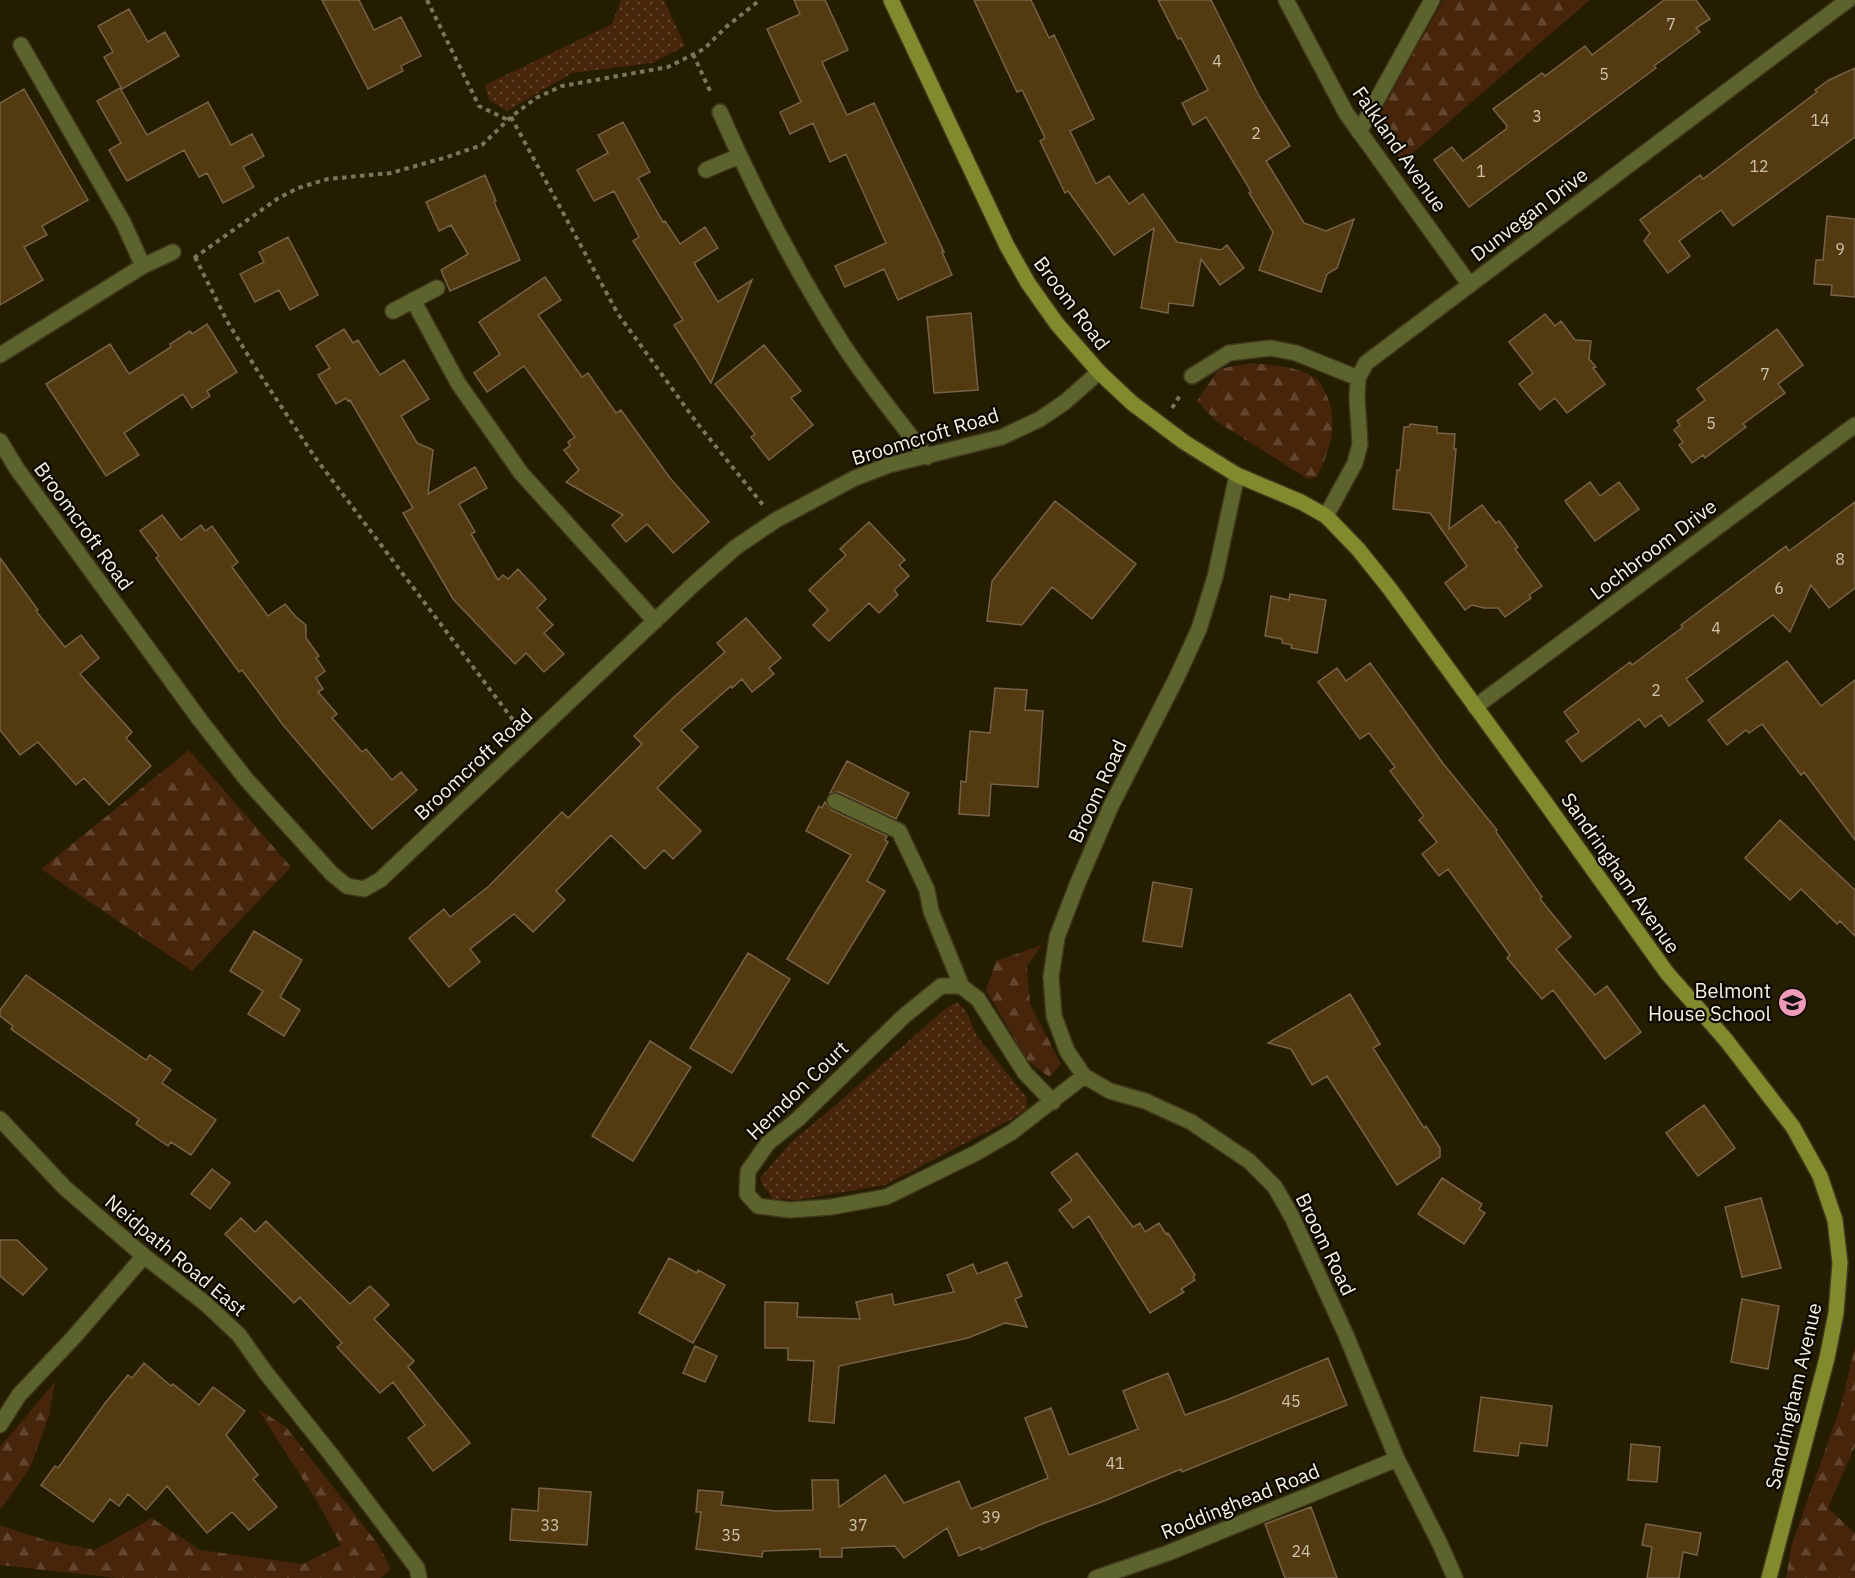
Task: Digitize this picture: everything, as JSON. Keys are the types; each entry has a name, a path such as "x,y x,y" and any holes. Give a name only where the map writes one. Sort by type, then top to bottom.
{"street":[{"name":"Broom Road","path":"891,0 1007,246 1028,284 1057,324 1099,372 1132,403 1161,425 1238,474 1215,578 1199,629 1111,806 1057,937 1051,977 1054,1016 1067,1051 1084,1076 1110,1091 1145,1101 1191,1122 1249,1161 1275,1187 1292,1217 1346,1335 1397,1459 1455,1578"},
{"name":"Falkland Avenue","path":"1286,0 1346,113 1470,285"},
{"path":"1359,132 1432,0"},
{"name":"Dunvegan Drive","path":"1358,378 1366,363 1848,0"},
{"path":"21,45 123,222 143,266"},
{"path":"720,112 739,156 795,266 842,344 927,456"},
{"path":"706,170 739,156"},
{"path":"0,355 143,266 172,252"},
{"path":"393,311 437,288"},
{"path":"413,300 458,383 521,473 655,621"},
{"path":"1192,376 1229,353 1271,348 1296,353 1358,378 1360,444 1355,464 1326,516"},
{"name":"Broomcroft Road","path":"0,441 17,469 200,720 246,779 332,874 347,886 364,889 380,880 574,696 736,547 776,520 855,478 889,465 1002,437 1065,402 1099,372"},
{"name":"Lochbroom Drive","path":"1475,706 1855,425"},
{"name":"Sandringham Avenue","path":"1238,474 1301,502 1326,516 1358,549 1390,589 1667,973 1726,1040 1793,1127 1820,1176 1835,1220 1840,1263 1836,1313 1827,1358 1769,1578"},
{"path":"835,801 899,831 927,890 931,911 962,987 978,999 1025,1073 1053,1102"},
{"name":"Herndon Court","path":"962,987 941,986 903,1017 798,1119 768,1143 748,1171 747,1194 758,1206 790,1210 831,1207 886,1197 976,1153 1012,1132 1084,1076"},
{"name":"Neidpath Road East","path":"0,1119 65,1188 144,1256 206,1304 239,1335 417,1568 419,1578"},
{"path":"0,1425 19,1395 74,1337 144,1256"},
{"name":"Roddinghead Road","path":"1096,1578 1168,1553 1397,1459"}],"path":[{"path":"427,0 479,106 510,118 618,314 697,423 776,520"},
{"path":"172,252 184,265 277,199 298,189 328,179 390,173 482,145 510,118 536,98 562,86 668,67 704,49 726,27 760,0"},
{"path":"693,54 720,112"},
{"path":"195,257 227,321 314,456 529,741"},
{"path":"1161,425 1192,376"}],"green space":[{"path":"621,0 664,0 685,46 652,63 572,73 507,111 489,100 485,85 612,24"},
{"path":"1443,0 1590,0 1401,163 1378,116"},
{"path":"1250,363 1294,369 1311,375 1321,384 1332,413 1332,435 1317,477 1308,479 1216,421 1197,401 1219,369"},
{"path":"189,750 291,867 192,971 41,869"},
{"path":"1042,945 1027,966 1030,1004 1061,1064 1049,1077 1027,1060 986,990 996,961"},
{"path":"957,1002 965,1009 977,1036 1027,1098 1027,1109 885,1185 797,1200 773,1199 760,1178 791,1142 944,1010"},
{"path":"1855,1347 1855,1446 1828,1508 1855,1533 1855,1578 1786,1578 1791,1547 1841,1405"},
{"path":"55,1382 49,1416 30,1468 0,1510 0,1447"},
{"path":"258,1409 286,1427 378,1544 391,1569 381,1578 116,1578 0,1565 0,1525 45,1540 95,1550 152,1518 200,1550 303,1564 341,1545 316,1500"}],"building":[{"path":"322,0 359,0 374,30 401,17 421,56 401,66 403,71 368,89"},
{"path":"794,0 825,0 848,50 822,62 847,115 874,103 944,252 942,252 952,275 898,300 884,269 845,287 835,266 886,243 846,154 830,162 813,123 790,134 780,112 801,102 767,29 800,14"},
{"path":"974,0 1031,0 1049,38 1054,35 1094,119 1070,131 1096,184 1109,176 1129,204 1143,194 1177,242 1221,250 1227,245 1244,268 1220,285 1201,259 1193,306 1169,303 1168,313 1141,308 1154,228 1114,255 1068,191 1065,193 1040,141 1045,138 1022,90 1017,92"},
{"path":"1158,0 1211,0 1259,96 1290,146 1266,161 1304,223 1326,231 1354,219 1337,268 1327,274 1321,292 1259,270 1273,232 1206,117 1193,125 1182,103 1208,90"},
{"path":"1664,0 1696,0 1710,19 1696,28 1700,32 1654,66 1656,68 1469,207 1434,160 1452,147 1463,161 1506,129 1507,126 1493,109 1542,73 1545,76 1585,46 1592,55"},
{"path":"129,9 148,42 165,32 179,56 122,89 104,57 113,52 98,26"},
{"path":"1855,68 1855,137 1733,226 1721,210 1679,241 1690,256 1668,273 1644,241 1650,233 1640,220 1700,175 1703,179 1817,92 1815,90 1829,80"},
{"path":"120,88 147,135 208,102 231,145 252,134 264,156 243,167 254,187 223,203 207,173 199,177 184,150 127,181 109,150 121,143 97,101"},
{"path":"24,89 88,200 42,226 47,235 24,247 43,280 0,305 0,103"},
{"path":"623,122 650,172 638,178 663,222 665,221 680,244 705,227 718,248 694,263 718,302 752,280 711,383 674,325 683,320 633,241 639,237 614,191 594,201 577,170 608,153 598,135"},
{"path":"485,175 496,201 494,202 520,260 450,291 441,270 468,254 451,225 439,231 426,202"},
{"path":"1827,216 1855,219 1855,297 1831,295 1832,285 1814,284 1816,260 1823,260"},
{"path":"288,237 318,295 290,310 279,290 255,302 240,274 264,262 259,252"},
{"path":"545,277 561,300 538,315 582,377 588,373 616,413 621,410 670,478 709,522 673,553 647,524 626,542 612,525 623,515 566,482 579,470 564,450 570,446 568,442 575,437 524,366 487,392 474,373 500,354 479,322"},
{"path":"971,313 978,390 934,393 927,317"},
{"path":"1545,314 1555,326 1561,321 1575,340 1591,341 1589,359 1605,384 1567,413 1555,398 1540,410 1519,384 1533,373 1509,342"},
{"path":"207,324 237,372 207,391 210,396 192,408 183,394 124,433 139,455 106,476 46,384 110,344 129,374 171,347 170,344 190,331 192,334"},
{"path":"344,329 353,343 358,340 380,375 404,360 429,399 401,416 417,443 433,450 428,494 475,467 487,488 459,504 475,532 471,534 498,580 503,575 508,579 518,569 546,599 537,608 553,625 544,633 564,654 544,672 526,653 515,664 453,599 403,513 413,508 350,400 346,398 336,404 318,375 330,368 316,346"},
{"path":"1777,329 1803,365 1778,384 1785,393 1743,424 1746,427 1705,458 1703,455 1692,463 1679,445 1683,442 1674,430 1680,425 1677,421 1705,400 1697,389"},
{"path":"764,345 801,391 791,398 813,425 769,460 751,437 755,434 715,384"},
{"path":"1410,424 1437,427 1437,433 1455,434 1454,449 1456,449 1449,529 1482,505 1496,523 1499,521 1518,547 1515,549 1542,586 1529,595 1531,598 1505,617 1498,608 1472,605 1465,610 1445,583 1467,566 1430,513 1393,509 1404,427 1409,427"},
{"path":"1590,482 1600,496 1619,482 1639,509 1595,541 1565,501"},
{"path":"1055,501 1136,564 1092,619 1052,587 1022,625 987,621 992,581"},
{"path":"1855,502 1855,588 1829,608 1811,585 1790,632 1773,615 1686,679 1703,701 1669,726 1661,715 1645,727 1639,719 1582,762 1566,741 1579,732 1564,712 1630,662 1632,665 1683,627 1681,625 1786,546 1789,551"},
{"path":"162,515 181,540 201,525 205,531 212,526 238,562 232,567 268,616 285,604 306,625 306,638 319,656 316,658 325,671 316,678 323,689 318,692 337,714 332,718 362,752 366,749 392,780 401,772 417,790 372,829 283,725 242,670 239,672 156,558 159,556 140,531"},
{"path":"869,522 905,560 899,565 909,576 894,590 898,595 879,613 869,603 829,641 813,625 828,610 809,590 846,555 840,549"},
{"path":"0,558 38,610 36,611 65,647 81,635 99,658 80,674 132,732 126,738 151,766 109,805 84,778 76,785 38,742 20,755 0,730"},
{"path":"1290,594 1326,600 1317,653 1291,648 1292,645 1282,643 1282,639 1265,636 1271,596 1289,600"},
{"path":"746,618 781,658 769,668 774,674 752,692 742,679 681,730 698,747 657,788 701,831 673,859 664,850 645,869 611,835 556,891 565,900 533,932 514,914 470,949 480,962 449,987 409,938 444,909 450,917 489,886 562,812 568,818 642,744 634,736 725,652 717,643"},
{"path":"1787,661 1821,706 1855,680 1855,840 1804,772 1801,775 1762,724 1749,733 1746,730 1727,745 1708,720"},
{"path":"1370,663 1442,762 1497,830 1496,832 1542,897 1540,899 1571,937 1556,949 1595,995 1607,986 1641,1032 1605,1059 1553,990 1542,999 1507,958 1510,955 1448,869 1439,876 1422,854 1437,842 1419,820 1424,816 1390,771 1395,767 1369,733 1360,739 1318,682 1337,668 1346,681"},
{"path":"995,688 1027,690 1025,710 1043,711 1038,787 991,784 989,816 959,814 961,781 966,782 970,731 990,733"},
{"path":"847,761 909,793 896,819 839,792 830,793"},
{"path":"825,802 831,810 887,836 885,840 888,842 867,881 885,891 828,984 787,959 851,855 806,831 819,806 822,808"},
{"path":"1780,820 1855,890 1855,936 1840,921 1837,924 1801,889 1790,900 1745,858"},
{"path":"1153,882 1192,889 1182,947 1143,941"},
{"path":"254,931 302,960 280,997 300,1010 284,1036 248,1014 263,991 230,971"},
{"path":"748,953 790,979 732,1073 690,1048"},
{"path":"26,975 146,1060 150,1055 171,1070 162,1083 216,1120 191,1155 171,1142 168,1146 136,1124 139,1119 11,1029 13,1026 0,1016 0,1010"},
{"path":"1350,994 1380,1044 1373,1048 1424,1128 1426,1126 1440,1148 1440,1157 1397,1185 1327,1076 1312,1085 1291,1049 1268,1043"},
{"path":"650,1041 691,1067 633,1161 592,1136"},
{"path":"1704,1105 1735,1148 1698,1176 1666,1133"},
{"path":"1077,1153 1133,1227 1140,1223 1145,1232 1159,1223 1195,1275 1193,1277 1195,1280 1181,1289 1184,1292 1150,1313 1089,1216 1073,1228 1059,1210 1072,1200 1051,1173"},
{"path":"212,1169 230,1183 210,1209 191,1194"},
{"path":"1442,1178 1482,1204 1479,1209 1485,1213 1464,1244 1418,1214"},
{"path":"1761,1198 1781,1268 1742,1277 1725,1207"},
{"path":"241,1218 255,1232 266,1221 350,1304 370,1286 389,1305 374,1319 414,1361 408,1367 470,1443 433,1471 408,1438 425,1425 393,1382 380,1393 337,1347 342,1343 300,1297 294,1303 225,1234"},
{"path":"0,1240 17,1240 47,1269 23,1295 0,1276"},
{"path":"669,1258 725,1285 693,1343 639,1313"},
{"path":"1007,1262 1022,1296 1015,1299 1027,1327 1005,1323 968,1338 839,1366 834,1423 809,1421 814,1361 788,1360 788,1348 765,1348 765,1302 798,1303 797,1317 860,1319 856,1302 892,1294 894,1305 954,1292 947,1275 973,1264 977,1274"},
{"path":"1742,1299 1779,1306 1768,1369 1731,1362"},
{"path":"695,1346 717,1356 705,1382 683,1373"},
{"path":"1328,1358 1347,1405 981,1550 980,1547 959,1556 947,1528 904,1558 895,1546 842,1548 842,1557 820,1557 820,1549 763,1551 762,1557 696,1549 701,1512 696,1512 698,1490 723,1492 721,1505 776,1511 813,1510 812,1480 838,1480 839,1507 885,1475 904,1503 959,1481 971,1509 1048,1478 1025,1418 1051,1408 1069,1455 1138,1429 1123,1391 1168,1373 1185,1415"},
{"path":"144,1363 171,1386 173,1384 199,1405 213,1387 245,1411 226,1435 258,1475 253,1479 277,1507 249,1530 232,1512 207,1533 167,1486 146,1510 128,1494 119,1506 110,1499 93,1522 41,1485 55,1466 58,1468 128,1375 132,1378"},
{"path":"1481,1397 1552,1406 1547,1446 1520,1443 1518,1456 1474,1451"},
{"path":"1631,1444 1660,1447 1657,1482 1628,1480"},
{"path":"539,1488 591,1492 587,1545 510,1540 512,1509 538,1511"},
{"path":"1311,1507 1337,1578 1285,1578 1265,1524"},
{"path":"1646,1524 1701,1533 1697,1555 1683,1552 1679,1578 1647,1578 1652,1547 1642,1545"}],"place":[{"name":"Belmont House School","path":"1792,1002"}]}
